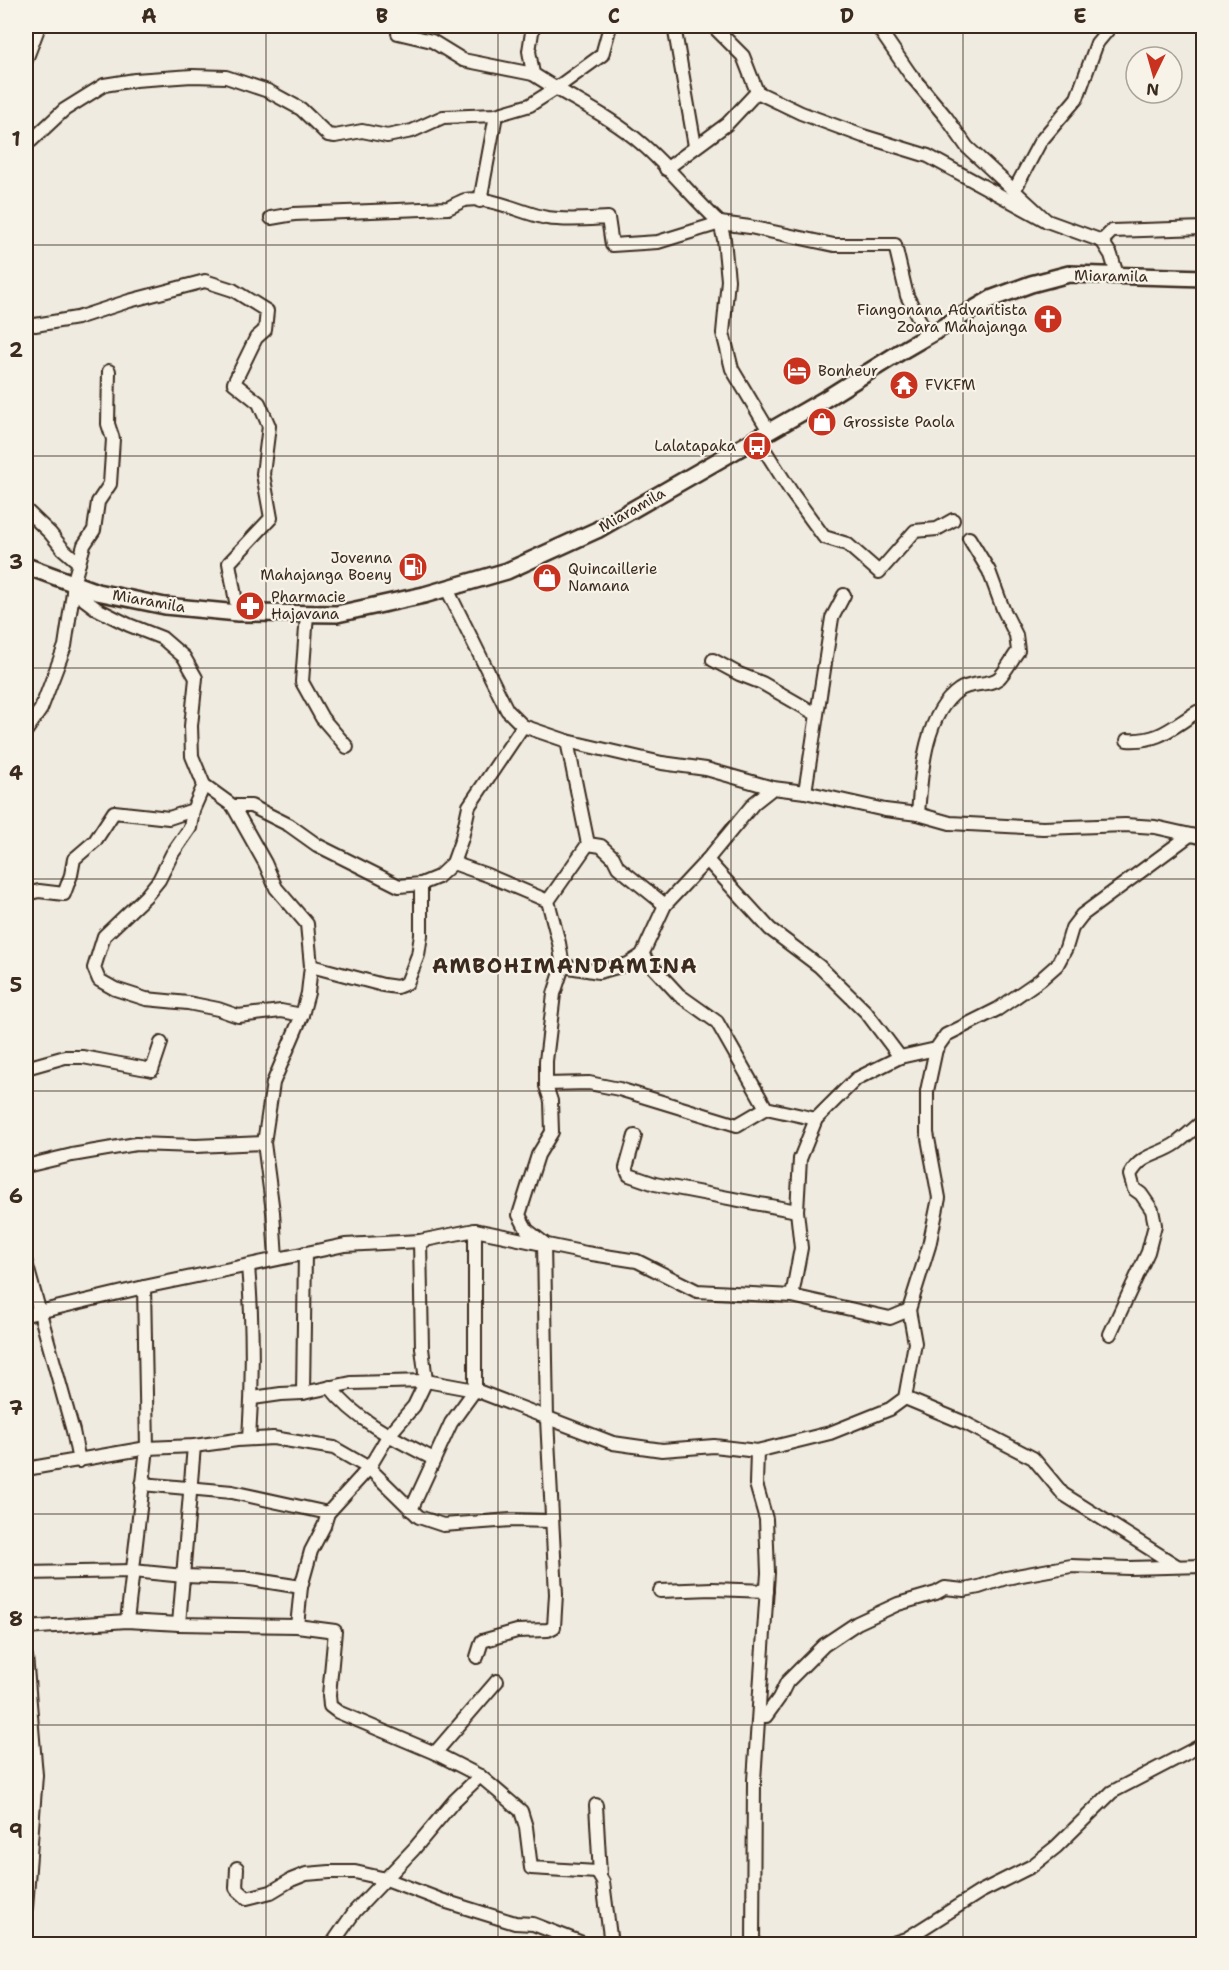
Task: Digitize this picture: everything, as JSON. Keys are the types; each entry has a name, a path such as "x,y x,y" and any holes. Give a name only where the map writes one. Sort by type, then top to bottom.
{"main road":[{"name":"Miaramila","path":"26,566 74,586 165,606 238,613 337,614 447,589 507,571 597,530 822,401 993,298 1069,274 1203,278"}],"street":[{"path":"26,60 39,26"},
{"path":"533,26 529,51 533,74"},
{"path":"26,142 31,141 64,110 104,85 135,80 192,76 226,77 268,91 301,109 327,135 335,136 363,131 387,136 412,131 443,117 496,115 530,105 602,56 610,26"},
{"path":"674,26 695,146"},
{"path":"713,26 743,56 757,92 801,113 863,136 928,156 1047,221 1102,241 1111,255 1118,275"},
{"path":"877,26 910,74 946,117 967,147 1047,221"},
{"path":"1014,191 1040,142 1077,98 1097,43 1111,26"},
{"path":"398,33 432,41 462,60 533,74 555,89 600,113 642,144 720,223 728,280 723,333 732,369 792,493 824,537 847,544 879,572 915,531 937,529 953,520"},
{"path":"666,168 727,124 757,92"},
{"path":"480,201 496,115"},
{"path":"271,218 294,214 448,208 465,200 519,209 545,218 574,220 608,218 612,245 658,242 720,223 834,245 895,245 906,296 928,336"},
{"path":"1102,241 1112,231 1203,228"},
{"path":"26,323 35,325 77,318 139,298 205,281 232,290 267,311 265,330 256,338 234,383 259,403 269,426 263,474 272,518 229,562 238,613"},
{"path":"26,731 41,710 65,646 74,586 84,544 94,530 98,502 110,484 113,440 108,424 109,370"},
{"path":"26,510 63,549 79,562"},
{"path":"918,814 920,786 929,736 944,705 960,689 998,679 1018,651 1016,635 1003,609 989,571 969,538"},
{"path":"74,586 97,609 129,626 162,639 184,657 196,678 190,726 192,756 204,784 233,806 266,863 276,888 307,924 310,966 308,993 302,1015 273,1083 264,1143 273,1212 276,1259"},
{"path":"447,589 507,710 523,726 567,741 662,763 706,769 772,788 805,792 885,810 918,814 950,824 1043,828 1125,825 1155,827 1203,838"},
{"path":"805,792 832,618 844,595"},
{"path":"307,614 302,682 322,718 347,747"},
{"path":"713,660 762,683 816,714"},
{"path":"1127,741 1159,737 1197,712 1203,711"},
{"path":"233,806 251,806 290,825 317,845 399,886 421,884 438,877 453,863 462,838 469,806 523,726"},
{"path":"544,1243 527,1230 519,1215 538,1155 552,1132 551,1101 546,1084 546,1061 554,994 563,966 548,901 588,844 567,741"},
{"path":"204,784 193,810 190,828 172,854 159,880 146,896 104,936 94,968 99,980 115,989 146,999 208,1007 238,1016 281,1011 302,1015"},
{"path":"563,966 599,972 628,964 642,955 665,905 707,860 754,803 772,788"},
{"path":"26,894 39,891 64,894 74,859 95,841 114,812 169,818 193,810"},
{"path":"253,1398 303,1393 351,1383 426,1382 475,1390 614,1443 662,1450 714,1446 757,1451 830,1433 890,1409 905,1398 915,1343 909,1310 929,1246 939,1198 927,1133 927,1091 936,1049 946,1035 998,1009 1040,980 1057,965 1066,948 1072,928 1082,915 1191,835"},
{"path":"588,844 601,846 613,857 618,867 665,905"},
{"path":"707,860 770,929 819,966 866,1012 900,1057"},
{"path":"453,863 548,901"},
{"path":"310,966 383,985 397,987 407,983 418,955 421,935 421,884"},
{"path":"642,955 679,995 717,1022 766,1108"},
{"path":"26,1068 65,1057 82,1057 152,1070 161,1043"},
{"path":"792,1296 801,1248 796,1211 800,1159 816,1119 856,1079 900,1057 936,1049"},
{"path":"546,1084 589,1083 619,1089 737,1125 766,1108 816,1119"},
{"path":"1110,1334 1148,1252 1155,1225 1152,1210 1141,1194 1134,1189 1130,1175 1142,1159 1177,1142 1203,1120"},
{"path":"635,1136 626,1168 629,1175 655,1184 796,1211"},
{"path":"26,1166 136,1144 196,1146 264,1143"},
{"path":"32,1313 345,1245 420,1241 475,1230 637,1261 697,1291 792,1296 890,1318 909,1310"},
{"path":"411,1510 452,1423 475,1390 475,1230"},
{"path":"297,1626 301,1587 311,1551 328,1513 369,1468 388,1436 414,1406 426,1382 420,1241"},
{"path":"477,1657 482,1641 517,1631 548,1630 554,1627 556,1594 547,1419 544,1243"},
{"path":"303,1393 305,1253"},
{"path":"26,1266 32,1313 73,1431 79,1461"},
{"path":"248,1266 252,1308 253,1398 249,1439"},
{"path":"127,1621 147,1448 144,1287"},
{"path":"330,1387 342,1403 388,1436 434,1459"},
{"path":"905,1398 965,1423 1033,1458 1063,1494 1177,1566"},
{"path":"26,1469 147,1448 273,1438 333,1448 369,1468 419,1517 443,1525 511,1520 551,1521"},
{"path":"179,1624 194,1446"},
{"path":"753,1944 754,1780 767,1591 766,1519 756,1484 757,1451"},
{"path":"142,1484 231,1492 328,1513"},
{"path":"759,1715 766,1716 787,1682 824,1645 856,1623 898,1604 936,1593 945,1588 964,1590 1006,1578 1071,1566 1130,1568 1203,1566"},
{"path":"26,1573 133,1571 244,1578 301,1587"},
{"path":"660,1591 712,1589 767,1591"},
{"path":"26,1628 127,1621 297,1626 335,1631 330,1706 338,1712 435,1753 480,1776 521,1811 526,1827 531,1868 588,1870 600,1875"},
{"path":"26,1656 29,1741 36,1775 26,1908"},
{"path":"435,1753 497,1681"},
{"path":"890,1944 906,1939 980,1892 1032,1866 1056,1847 1112,1792 1203,1744"},
{"path":"332,1944 355,1911 454,1801 480,1776"},
{"path":"596,1805 600,1875 603,1882 611,1944"},
{"path":"237,1868 236,1888 247,1898 271,1892 306,1874 356,1872 386,1879 444,1901 515,1923 533,1924 585,1944"}],"place":[{"name":"Fiangonana Advantista Zoara Mahajanga","path":"1048,319"},
{"name":"Bonheur","path":"797,371"},
{"name":"FVKFM","path":"904,385"},
{"name":"Grossiste Paola","path":"822,422"},
{"name":"Lalatapaka","path":"757,446"},
{"name":"Jovenna Mahajanga Boeny","path":"413,567"},
{"name":"Quincaillerie Namana","path":"547,578"},
{"name":"Pharmacie Hajavana","path":"250,606"}],"district":[{"name":"AMBOHIMANDAMINA","path":"565,966"}]}
